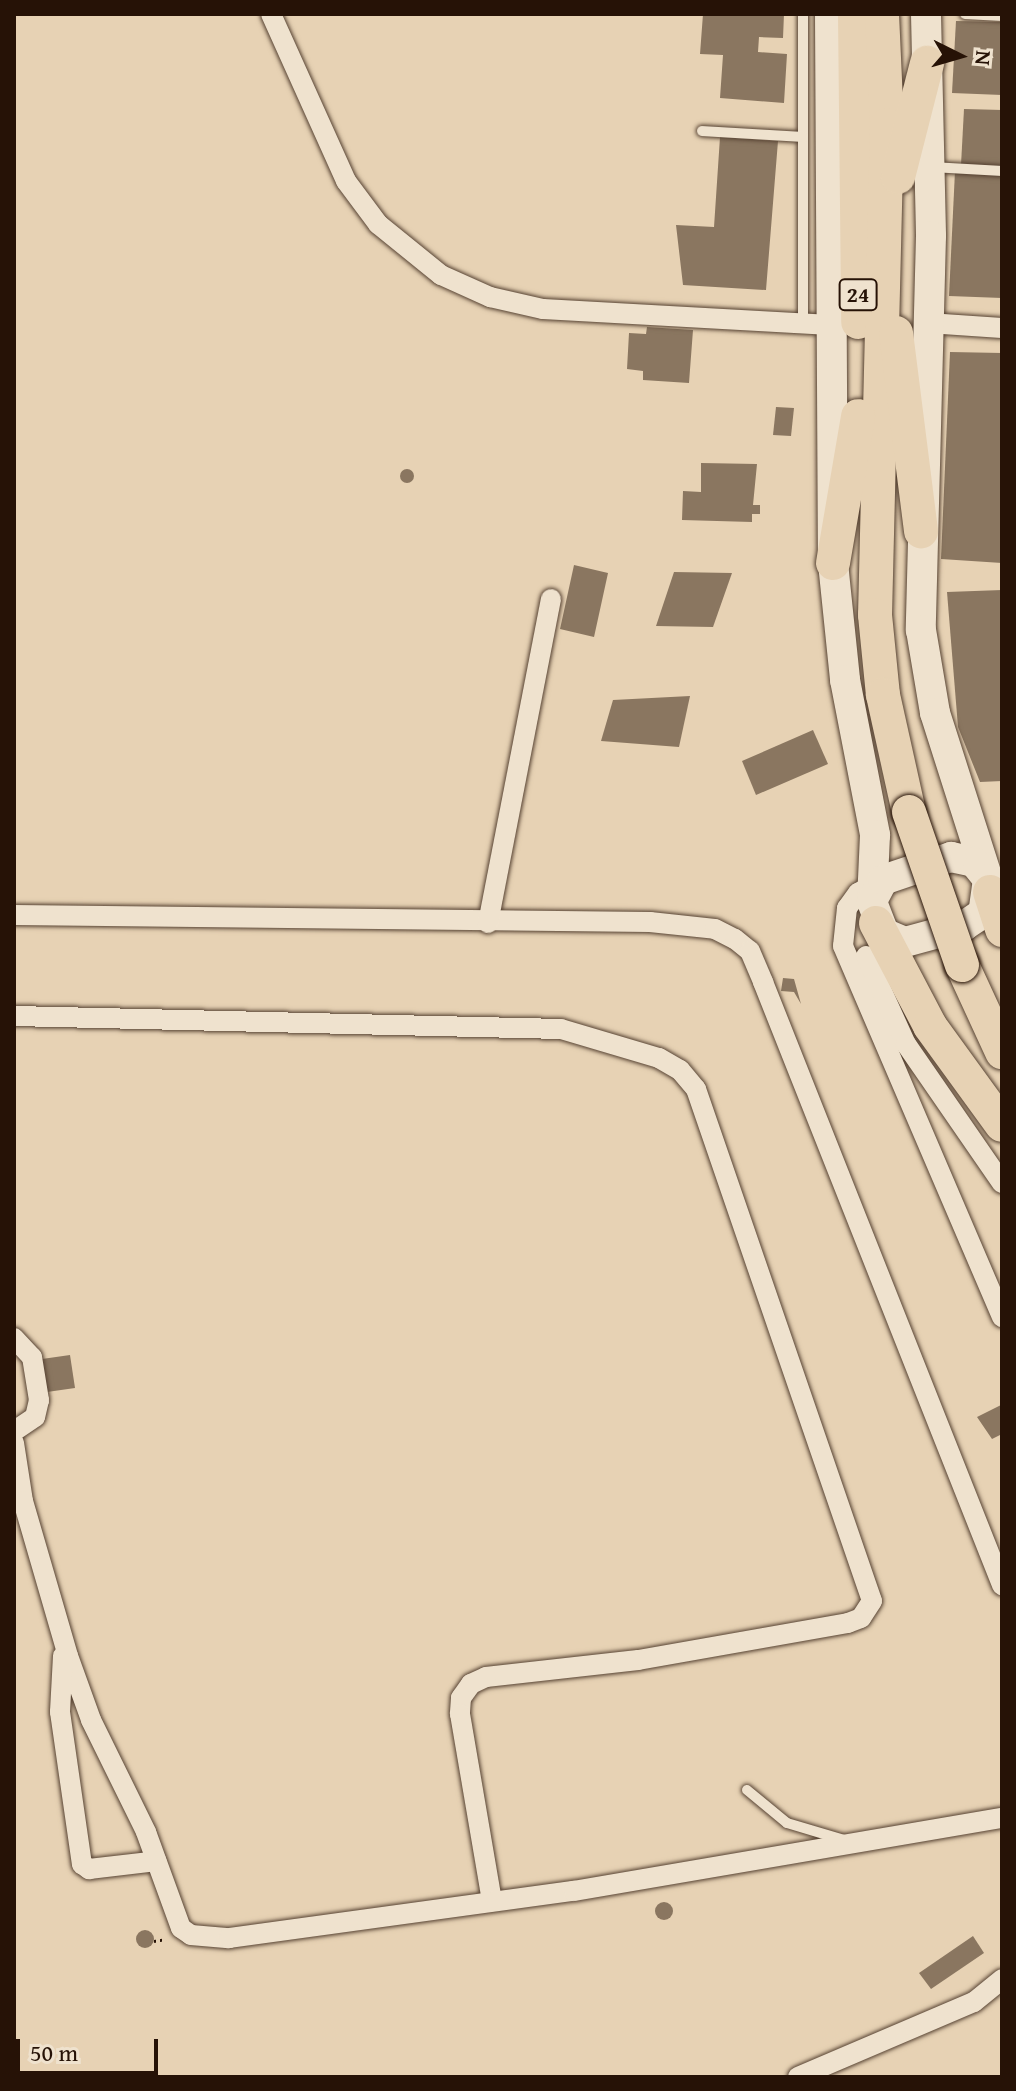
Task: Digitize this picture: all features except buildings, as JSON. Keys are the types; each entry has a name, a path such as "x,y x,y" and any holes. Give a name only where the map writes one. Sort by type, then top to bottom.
{"main road":[{"name":"24","path":"855,14 874,253 874,575"},
{"name":"24","path":"882,14 887,125 858,416 883,695 909,812 962,965 1002,1052"},
{"path":"874,253 927,63"},
{"path":"831,182 874,253 899,350 921,531"},
{"path":"833,563 858,416"},
{"path":"878,924 930,1026 1002,1125"}],"street":[{"path":"271,14 346,181 388,234 441,275 490,297 543,309 817,324"},
{"path":"830,14 831,182 817,324 833,563 847,693 875,835 878,924 906,1044 1002,1183"},
{"path":"878,924 993,905 926,672 921,531 930,167 926,14"},
{"path":"928,323 1002,328"},
{"path":"488,923 551,599"},
{"path":"878,924 977,850"},
{"path":"14,915 696,925 725,934 750,951 1002,1585"},
{"path":"878,924 1002,1317"},
{"path":"14,1016 561,1029 659,1058 680,1070 696,1089 872,1601 855,1621 638,1660 486,1677 471,1684 461,1698 460,1714 492,1901"},
{"path":"14,1338 32,1357 39,1400 35,1417 14,1431"},
{"path":"15,1455 64,1644 91,1720 157,1861 181,1928 203,1937 229,1938 492,1901 861,1844 1002,1818"},
{"path":"64,1644 60,1712 82,1864 89,1869 157,1861"},
{"path":"798,2077 974,2002 1002,1979"}],"lane":[{"path":"803,14 803,137 817,324"},
{"path":"965,14 1002,16"},
{"path":"702,131 803,137"},
{"path":"930,167 1002,171"},
{"path":"747,1790 787,1823 861,1844"}]}
